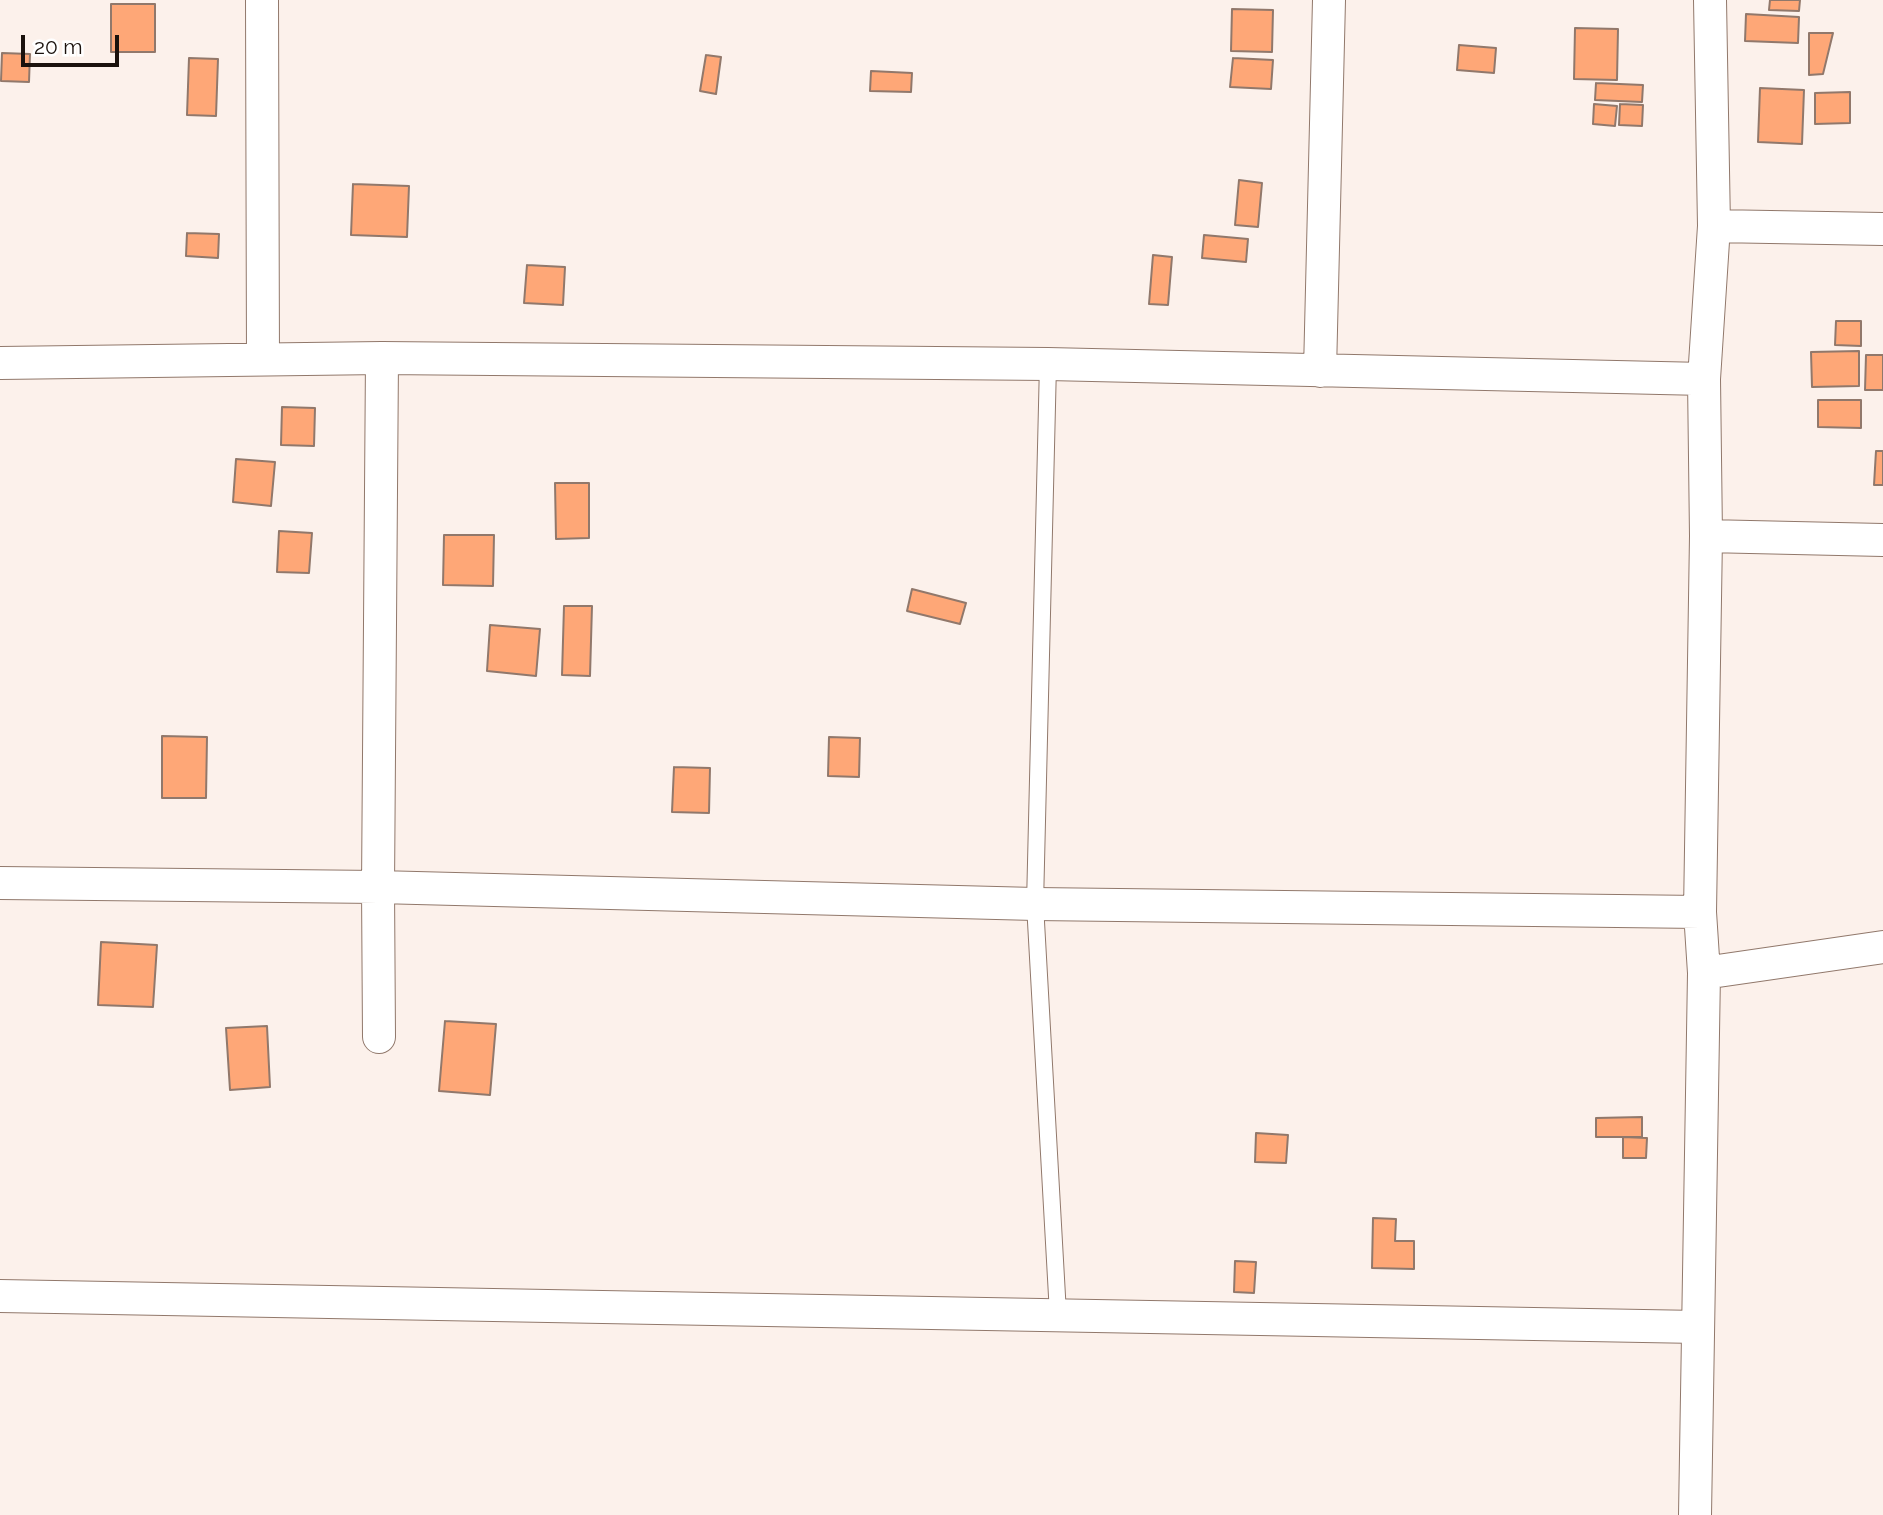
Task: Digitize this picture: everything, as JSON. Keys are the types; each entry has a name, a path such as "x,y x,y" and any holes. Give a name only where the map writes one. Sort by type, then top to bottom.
{"street":[{"path":"262,0 263,359"},
{"path":"1321,372 1329,0"},
{"path":"1695,1515 1704,973 1700,912 1706,536 1704,379 1714,226 1710,0"},
{"path":"1714,226 1883,229"},
{"path":"379,1037 382,358"},
{"path":"0,363 382,358 1048,364 1704,379"},
{"path":"1706,536 1883,540"},
{"path":"0,883 378,887 1035,904 1700,912"},
{"path":"1704,973 1883,947"},
{"path":"0,1296 1698,1327"}],"lane":[{"path":"1048,364 1035,904 1058,1314"}],"building":[{"path":"1770,0 1800,0 1799,11 1769,10"},
{"path":"111,4 155,4 155,52 111,52"},
{"path":"1232,9 1273,10 1272,52 1231,51"},
{"path":"1746,14 1799,17 1798,43 1745,41"},
{"path":"1575,28 1618,29 1617,80 1574,79"},
{"path":"1809,33 1833,33 1823,74 1809,75"},
{"path":"1459,45 1496,48 1494,73 1457,70"},
{"path":"2,53 30,54 29,82 1,81"},
{"path":"706,55 721,57 716,94 700,91"},
{"path":"189,58 218,59 216,116 187,115"},
{"path":"1233,58 1273,60 1271,89 1230,87"},
{"path":"871,71 912,73 911,92 870,91"},
{"path":"1596,83 1643,85 1642,102 1595,100"},
{"path":"1760,88 1804,90 1802,144 1758,142"},
{"path":"1850,92 1850,123 1815,124 1815,93"},
{"path":"1594,104 1617,106 1615,126 1593,124"},
{"path":"1620,104 1643,105 1642,126 1619,125"},
{"path":"1239,180 1262,183 1258,227 1235,225"},
{"path":"353,184 409,186 407,237 351,235"},
{"path":"187,233 219,234 218,258 186,256"},
{"path":"1204,235 1248,239 1246,262 1202,258"},
{"path":"1153,255 1172,257 1168,305 1149,304"},
{"path":"527,265 565,267 563,305 524,303"},
{"path":"1836,321 1861,321 1861,346 1835,345"},
{"path":"1859,351 1859,386 1812,387 1811,352"},
{"path":"1866,355 1883,355 1883,390 1865,390"},
{"path":"1818,400 1861,400 1861,428 1818,427"},
{"path":"282,407 315,408 314,446 281,445"},
{"path":"1876,451 1883,451 1883,485 1874,485"},
{"path":"236,459 275,462 271,506 233,502"},
{"path":"555,483 589,483 589,538 556,539"},
{"path":"279,531 312,533 309,573 277,572"},
{"path":"444,535 494,535 493,586 443,585"},
{"path":"912,589 966,603 960,624 907,611"},
{"path":"564,606 592,606 590,676 562,675"},
{"path":"490,625 540,629 536,676 487,671"},
{"path":"162,736 207,737 206,798 162,798"},
{"path":"829,737 860,738 859,777 828,776"},
{"path":"674,767 710,768 709,813 672,812"},
{"path":"101,942 157,945 153,1007 98,1005"},
{"path":"445,1021 496,1024 490,1095 439,1091"},
{"path":"267,1026 270,1087 230,1090 226,1028"},
{"path":"1642,1117 1642,1137 1596,1137 1596,1118"},
{"path":"1256,1133 1288,1135 1286,1163 1255,1162"},
{"path":"1623,1137 1647,1138 1646,1158 1623,1158"},
{"path":"1373,1218 1396,1219 1395,1241 1414,1241 1414,1269 1372,1268"},
{"path":"1235,1261 1256,1262 1254,1293 1234,1292"}]}
